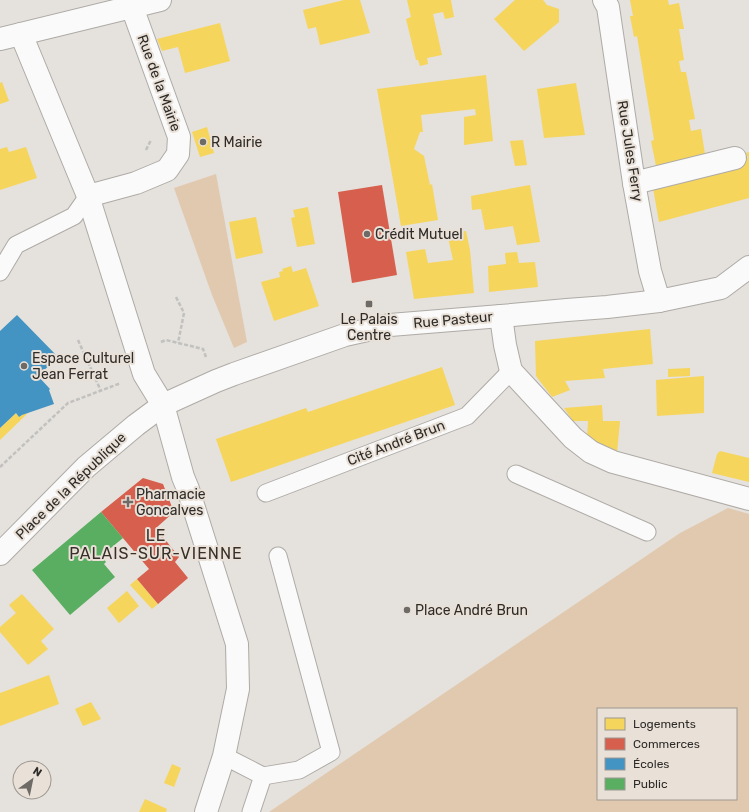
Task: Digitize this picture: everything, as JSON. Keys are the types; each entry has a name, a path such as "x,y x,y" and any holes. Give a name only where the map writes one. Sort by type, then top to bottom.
{"street":[{"path":"0,39 131,4 160,0"},
{"name":"Rue Jules Ferry","path":"604,0 608,8 634,183 650,271 659,301"},
{"name":"Rue de la Mairie","path":"88,196 136,183 167,170 178,154 179,137 131,4"},
{"path":"21,34 88,196 144,374 163,405 183,477 237,644 238,689 224,756 206,812"},
{"path":"634,183 735,158"},
{"name":"Rue Pasteur","path":"163,405 216,381 345,335 390,325 607,307 659,301 721,288 749,267"},
{"path":"501,316 505,345 511,370 573,438 591,452 613,462 749,500"},
{"name":"Place de la République","path":"0,554 86,468 136,425 163,405"}],"lane":[{"path":"0,272 16,245 74,216 88,196"},
{"name":"Cité André Brun","path":"266,493 467,416 511,370"},
{"path":"516,474 647,532"},
{"path":"224,756 263,776 299,770 331,752 278,556"},
{"path":"251,812 263,776"}],"path":[{"path":"145,153 151,142"},
{"path":"176,297 184,313 178,343"},
{"path":"78,340 102,391"},
{"path":"166,340 203,349 216,381"},
{"path":"0,467 68,403 144,374"}],"shaded area":[{"path":"216,174 247,342 234,348 212,295 174,188"},
{"path":"728,508 749,514 749,812 269,812 680,533"}],"building: Logements":[{"path":"344,0 360,0 370,33 320,45 316,27 308,29 303,10"},
{"path":"407,0 451,0 454,17 445,19 443,12 433,14 442,55 427,58 428,64 420,66 418,60 416,60 406,19 411,17"},
{"path":"515,0 543,0 547,5 559,9 559,22 524,51 494,19"},
{"path":"630,0 668,0 669,5 679,3 684,29 679,29 684,60 679,61 681,72 686,72 695,119 689,120 691,131 701,129 705,154 656,166 651,141 654,140 637,36 634,37 630,16 633,16"},
{"path":"220,23 230,61 185,73 178,47 162,51 157,39"},
{"path":"486,75 493,141 464,145 464,117 476,115 475,109 421,115 423,132 420,132 414,149 424,156 430,185 432,184 438,220 401,226 377,89"},
{"path":"2,82 9,101 0,104 0,83"},
{"path":"576,83 585,135 544,138 537,89"},
{"name":"R Mairie","path":"207,127 214,153 200,157 192,132"},
{"path":"523,140 527,165 515,166 510,141"},
{"path":"7,147 9,152 26,147 37,178 0,190 0,149"},
{"path":"749,152 749,198 659,222 653,188 748,158 746,153"},
{"path":"530,185 540,242 517,245 513,226 485,230 481,209 472,210 471,196"},
{"path":"308,207 315,244 297,247 291,218 295,217 293,210"},
{"path":"256,217 263,253 236,259 229,222"},
{"path":"466,231 470,250 474,293 414,299 406,252 425,249 428,263 453,260 447,233"},
{"path":"517,252 519,263 535,262 538,287 489,292 488,266 506,264 505,253"},
{"path":"291,266 293,272 306,268 319,306 274,321 261,282 280,277 279,272 283,271 282,269"},
{"path":"650,329 653,364 603,369 605,378 565,381 570,390 552,397 536,376 535,341"},
{"path":"442,367 455,405 231,482 216,439 306,408 308,412"},
{"path":"690,368 690,376 668,377 668,369"},
{"path":"704,376 704,413 657,416 656,380"},
{"path":"602,405 603,421 620,421 617,453 587,438 588,421 573,421 564,408"},
{"path":"16,413 19,417 28,413 0,440 0,428"},
{"path":"720,451 749,458 749,482 712,473 717,454"},
{"path":"137,579 158,604 152,609 130,585"},
{"path":"127,591 139,606 119,623 107,608"},
{"path":"22,594 54,629 41,641 48,649 28,665 0,632 0,627 16,613 9,605"},
{"path":"49,675 59,704 0,726 0,693"},
{"path":"91,702 101,719 83,726 75,709"},
{"path":"172,764 181,768 174,787 164,783"},
{"path":"145,799 167,809 166,812 139,812"}],"building: Commerces":[{"name":"Crédit Mutuel","path":"382,185 397,275 352,283 338,192"},
{"path":"143,478 163,484 174,512 156,528 179,557 175,562 188,578 158,604 137,579 149,569 101,512"}],"building: Écoles":[{"name":"Espace Culturel Jean Ferrat","path":"17,315 58,357 38,376 50,389 49,390 54,404 19,417 16,413 0,428 0,331"}],"building: Public":[{"path":"101,512 123,538 101,556 106,562 104,564 115,577 70,615 32,570"}],"place":[{"name":"R Mairie","path":"203,142"},
{"name":"Crédit Mutuel","path":"367,234"},
{"name":"Le Palais Centre","path":"369,304"},
{"name":"Espace Culturel Jean Ferrat","path":"24,366"},
{"name":"Pharmacie Goncalves","path":"128,502"},
{"name":"Place André Brun","path":"407,610"}],"district":[{"name":"LE PALAIS-SUR-VIENNE","path":"156,544"}]}
